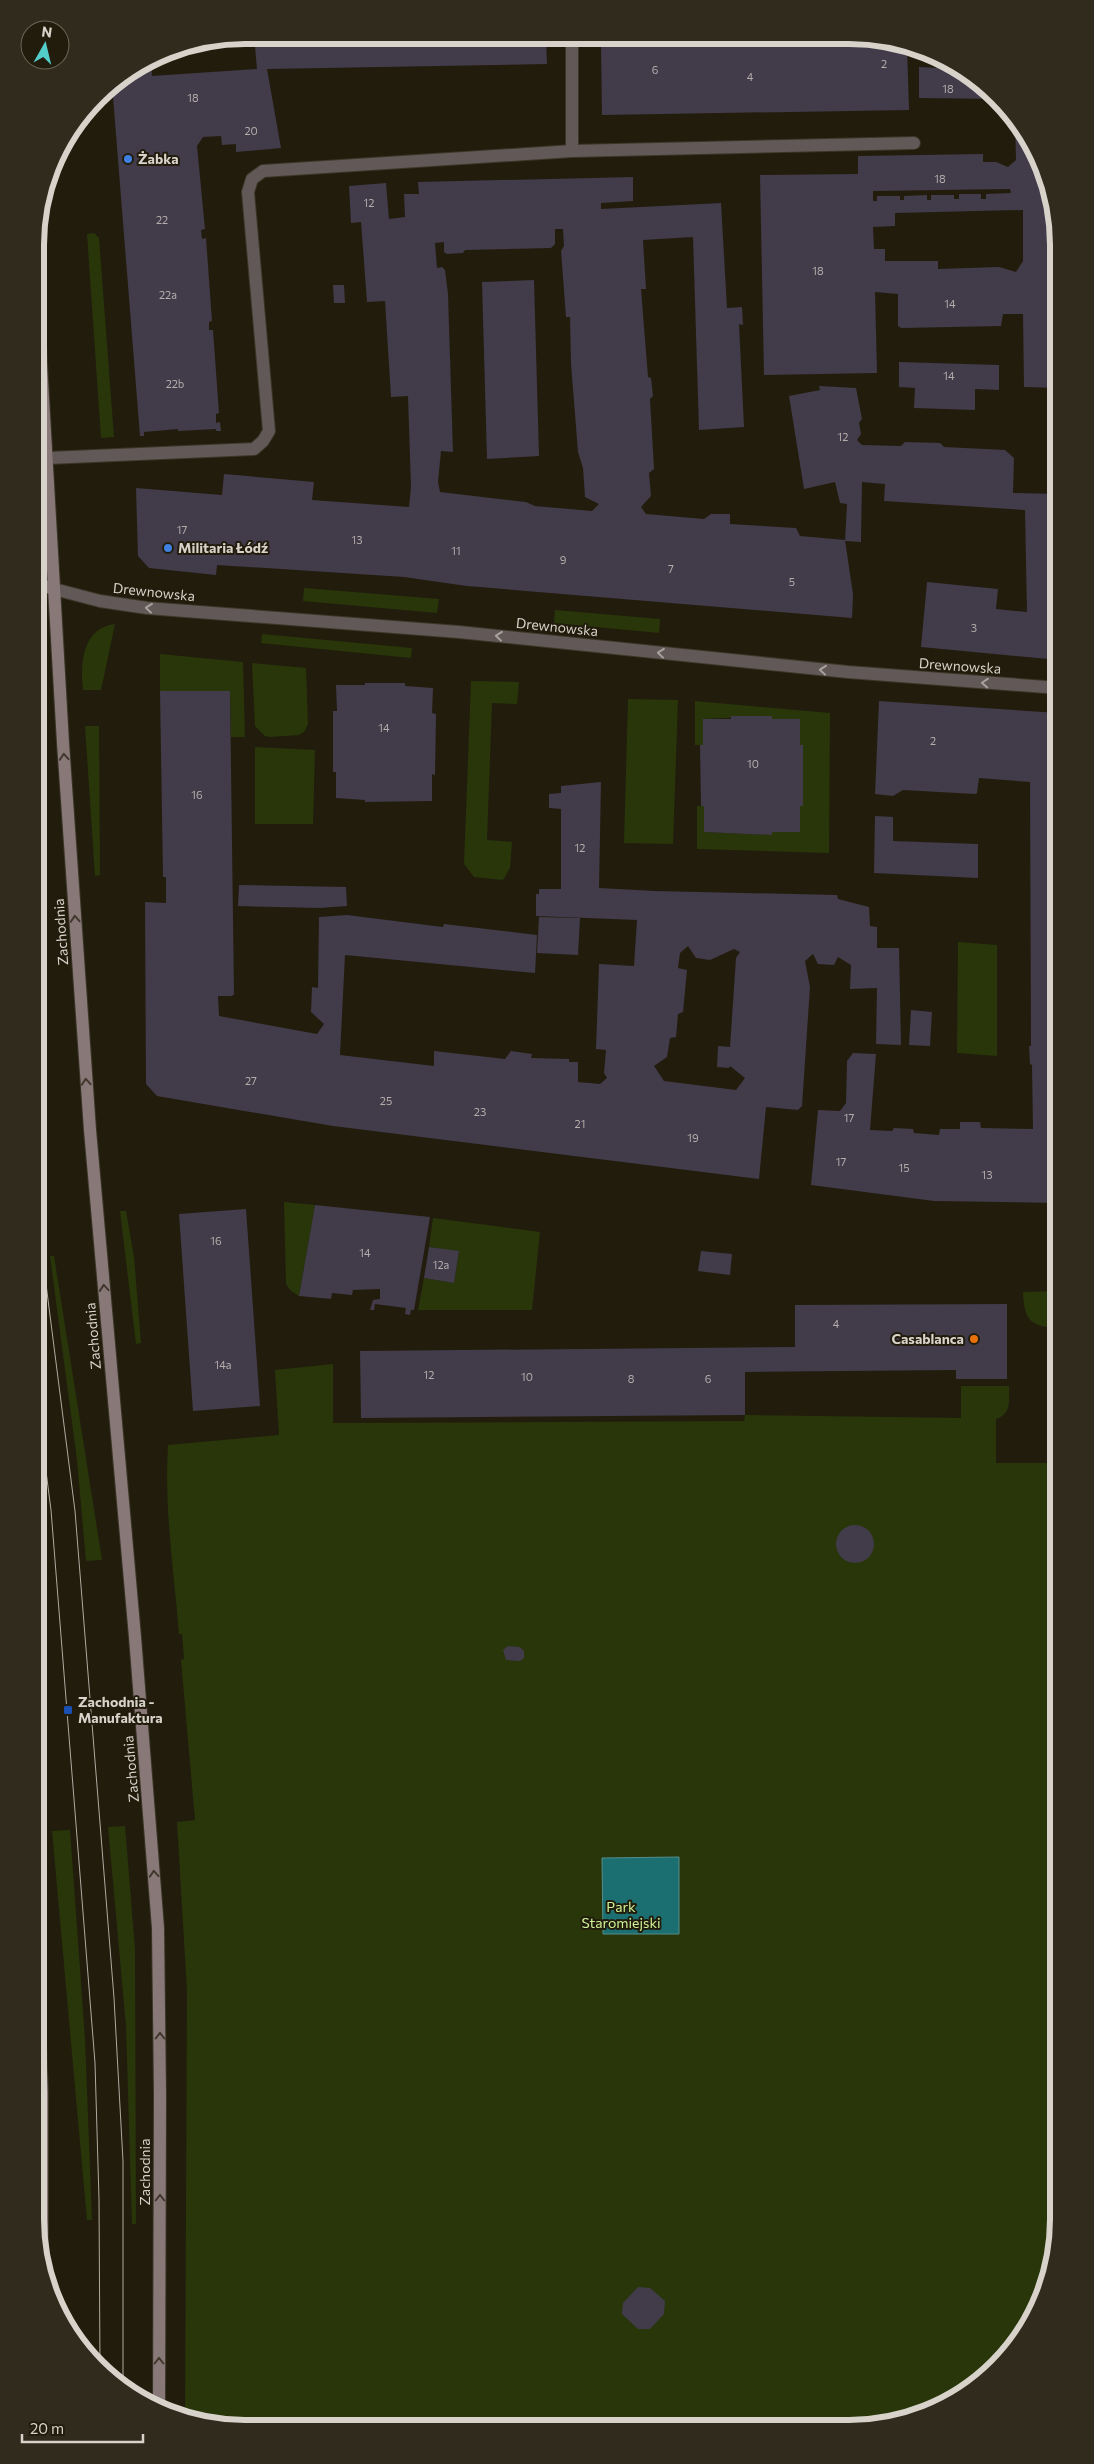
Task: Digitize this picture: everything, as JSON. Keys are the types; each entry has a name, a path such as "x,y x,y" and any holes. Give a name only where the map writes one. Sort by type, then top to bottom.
{"main road":[{"name":"Zachodnia","path":"44,392 62,743 90,1130 135,1637 158,1928 160,2076 159,2401"},
{"path":"44,586 54,589"}],"street":[{"path":"572,44 572,151"},
{"path":"48,458 254,449 264,441 269,431 248,192 252,179 263,172 572,151 914,142"},
{"name":"Drewnowska","path":"54,589 100,601 147,608 459,632 848,672 1050,687"}],"green space":[{"path":"94,233 99,238 114,437 101,438 87,234"},
{"path":"304,588 439,599 437,613 303,601"},
{"path":"555,610 660,619 659,633 554,623"},
{"path":"115,624 101,690 83,690 82,669 85,649 96,632 104,627"},
{"path":"262,634 412,648 411,658 261,643"},
{"path":"160,654 243,662 245,737 231,737 230,691 160,691"},
{"path":"252,663 306,668 308,724 304,732 299,735 270,737 265,736 255,726"},
{"path":"471,681 519,682 517,704 492,703 487,840 512,842 510,868 503,880 474,877 464,864"},
{"path":"628,699 678,700 673,844 624,843"},
{"path":"695,701 830,713 829,853 697,849 697,806 704,806 704,832 772,835 772,832 800,831 800,806 803,806 803,745 800,745 800,719 772,719 772,716 703,719 703,745 695,745"},
{"path":"85,726 99,726 100,875 95,876"},
{"path":"255,747 315,750 313,824 255,824"},
{"path":"958,942 997,945 997,1056 957,1053"},
{"path":"284,1202 315,1205 299,1296 291,1291 286,1284"},
{"path":"120,1211 126,1211 134,1257 141,1343 136,1344"},
{"path":"433,1218 540,1232 532,1310 418,1310 424,1278 454,1283 459,1252 429,1247"},
{"path":"50,1256 54,1256 102,1560 86,1561 77,1460"},
{"path":"1050,1291 1050,1327 1035,1324 1030,1320 1025,1309 1023,1292"},
{"name":"Park Staromiejski","path":"333,1364 333,1423 744,1421 745,1415 961,1418 961,1386 1009,1386 1009,1406 1005,1414 996,1419 996,1463 1050,1463 1050,2232 1040,2284 1023,2320 1000,2352 982,2370 961,2386 914,2410 862,2420 232,2420 185,2411 187,1991 177,1822 195,1820 181,1660 184,1659 182,1634 179,1634 168,1516 168,1445 279,1435 275,1370"},
{"path":"44,1536 47,1565 44,1565"},
{"path":"125,1826 135,1949 136,2224 132,2224 126,2026 108,1827"},
{"path":"70,1830 85,2038 92,2220 87,2220 52,1831"}],"water":[{"path":"679,1857 679,1934 603,1934 602,1858"}],"building":[{"path":"255,44 546,44 547,64 267,69 281,148 236,152 236,144 222,145 221,136 203,137 197,146 205,229 201,230 202,239 206,238 212,321 209,322 209,330 213,330 219,413 216,414 216,423 220,422 221,431 216,431 216,429 178,431 178,429 144,432 144,436 140,436 113,93 151,67 152,76 257,69"},
{"path":"601,44 862,44 907,52 909,110 602,115"},
{"path":"919,67 944,68 971,85 987,99 919,98"},
{"path":"1015,132 1040,180 1049,219 1050,388 1024,387 1023,314 1003,314 1001,326 901,328 898,326 898,294 875,292 877,373 764,375 760,175 858,174 858,156 983,154 983,162 996,162 1008,167 1016,160","holes":["1010,189 1011,193 986,194 986,199 981,199 981,194 959,194 959,199 954,199 954,195 931,195 931,200 927,200 927,195 904,196 904,200 900,200 900,196 877,196 877,201 873,201 873,191","1023,210 1023,261 1016,272 999,267 938,269 938,261 885,261 885,249 874,249 873,227 895,226 895,213"]},
{"path":"633,177 633,201 601,203 601,209 721,203 727,308 742,307 743,325 739,324 744,427 699,430 693,237 643,240 646,289 641,289 648,377 651,378 653,396 650,399 654,469 649,473 651,496 641,507 646,514 704,519 711,514 730,514 730,524 796,528 800,536 845,540 853,594 852,618 467,586 404,577 217,565 216,575 149,568 138,556 136,488 222,495 224,474 314,482 312,500 409,507 411,487 408,396 391,397 385,301 367,302 361,222 351,223 349,186 386,183 389,219 405,217 404,194 419,194 418,182","holes":["555,229 563,229 564,246 561,251 566,317 570,317 571,364 578,452 583,468 585,497 599,504 592,511 535,506 526,502 440,492 438,482 441,451 453,452 448,294 445,270 442,267 437,268 435,243 444,242 444,252 447,254 463,253 465,250 551,248 555,244"]},
{"path":"534,280 539,456 487,459 482,282"},
{"path":"333,285 344,285 345,303 334,303"},
{"path":"899,362 999,365 999,390 975,389 975,410 914,408 915,388 899,387"},
{"path":"819,386 856,388 862,419 859,423 861,434 857,440 862,445 901,446 905,442 940,443 944,447 1005,450 1014,458 1013,493 1050,494 1050,659 921,647 927,582 998,589 996,609 1027,612 1025,510 884,501 885,484 862,482 861,542 845,541 847,504 840,503 835,482 804,489 789,396 820,390"},
{"path":"365,683 405,683 405,686 433,688 432,713 436,714 435,775 432,774 432,801 365,802 365,800 336,798 336,772 333,772 333,711 337,711 336,685 365,685"},
{"path":"160,691 230,691 234,994 232,996 218,996 219,1016 317,1034 324,1024 311,1012 312,987 318,988 319,917 347,915 443,927 444,924 537,935 535,973 345,955 340,1055 434,1066 434,1051 505,1059 511,1051 532,1054 531,1058 569,1059 569,1062 578,1062 578,1082 600,1084 607,1078 604,1073 606,1050 596,1049 599,964 634,966 637,920 536,916 536,894 539,894 539,889 561,889 561,809 549,808 549,794 561,793 561,786 601,782 599,888 837,895 838,899 869,907 870,926 877,927 877,948 899,948 901,1045 876,1044 877,988 850,989 851,965 838,957 834,965 818,964 813,954 805,961 810,987 802,1106 798,1110 766,1107 759,1179 333,1126 157,1096 146,1084 145,902 166,903 166,877 163,877","holes":["688,946 696,958 710,960 734,949 740,952 736,958 730,1047 718,1046 717,1067 729,1068 730,1066 745,1078 736,1090 664,1081 654,1066 667,1057 670,1038 676,1037 678,1014 683,1012 687,970 678,968 680,953"]},
{"path":"879,701 1050,712 1050,1203 934,1201 811,1185 818,1110 840,1111 846,1103 847,1061 853,1053 876,1054 870,1130 892,1131 894,1128 913,1129 914,1133 939,1135 940,1129 960,1129 960,1122 980,1122 981,1128 1033,1129 1032,1065 1030,1064 1029,1046 1031,1046 1030,782 979,778 977,793 975,794 903,790 893,796 875,794"},
{"path":"731,716 772,716 772,719 800,719 800,745 803,745 803,806 800,806 800,832 772,832 772,835 704,832 704,806 701,806 700,745 703,745 703,719 731,719"},
{"path":"875,816 893,817 893,841 978,844 978,878 874,873"},
{"path":"239,885 346,887 347,906 320,908 238,906"},
{"path":"539,917 580,918 578,955 537,953"},
{"path":"911,1010 932,1012 930,1046 909,1045"},
{"path":"315,1205 430,1217 414,1310 411,1310 410,1315 405,1314 406,1308 375,1304 374,1310 370,1310 373,1300 380,1299 380,1289 353,1290 352,1295 332,1293 331,1299 299,1296"},
{"path":"246,1209 260,1406 193,1411 179,1214"},
{"path":"429,1247 459,1251 454,1283 424,1278"},
{"path":"701,1251 732,1254 730,1275 698,1271"},
{"path":"1007,1304 1007,1379 956,1379 956,1370 745,1372 745,1415 361,1418 360,1351 795,1347 795,1305"},
{"path":"855,1525 868,1531 874,1544 868,1557 855,1563 842,1557 836,1544 842,1531"},
{"path":"508,1646 520,1647 524,1651 524,1658 520,1661 506,1660 503,1650"},
{"path":"638,2287 650,2288 665,2301 664,2314 650,2329 638,2329 622,2314 623,2303"}],"tram line":[{"path":"44,1268 75,1511 114,1998 123,2161 123,2379"},
{"path":"44,1456 51,1510 95,2063 99,2199 100,2358"}],"place":[{"name":"Żabka","path":"128,159"},
{"name":"Militaria Łódź","path":"168,548"},
{"name":"Casablanca","path":"974,1339"},
{"name":"Zachodnia - Manufaktura","path":"68,1710"}]}
